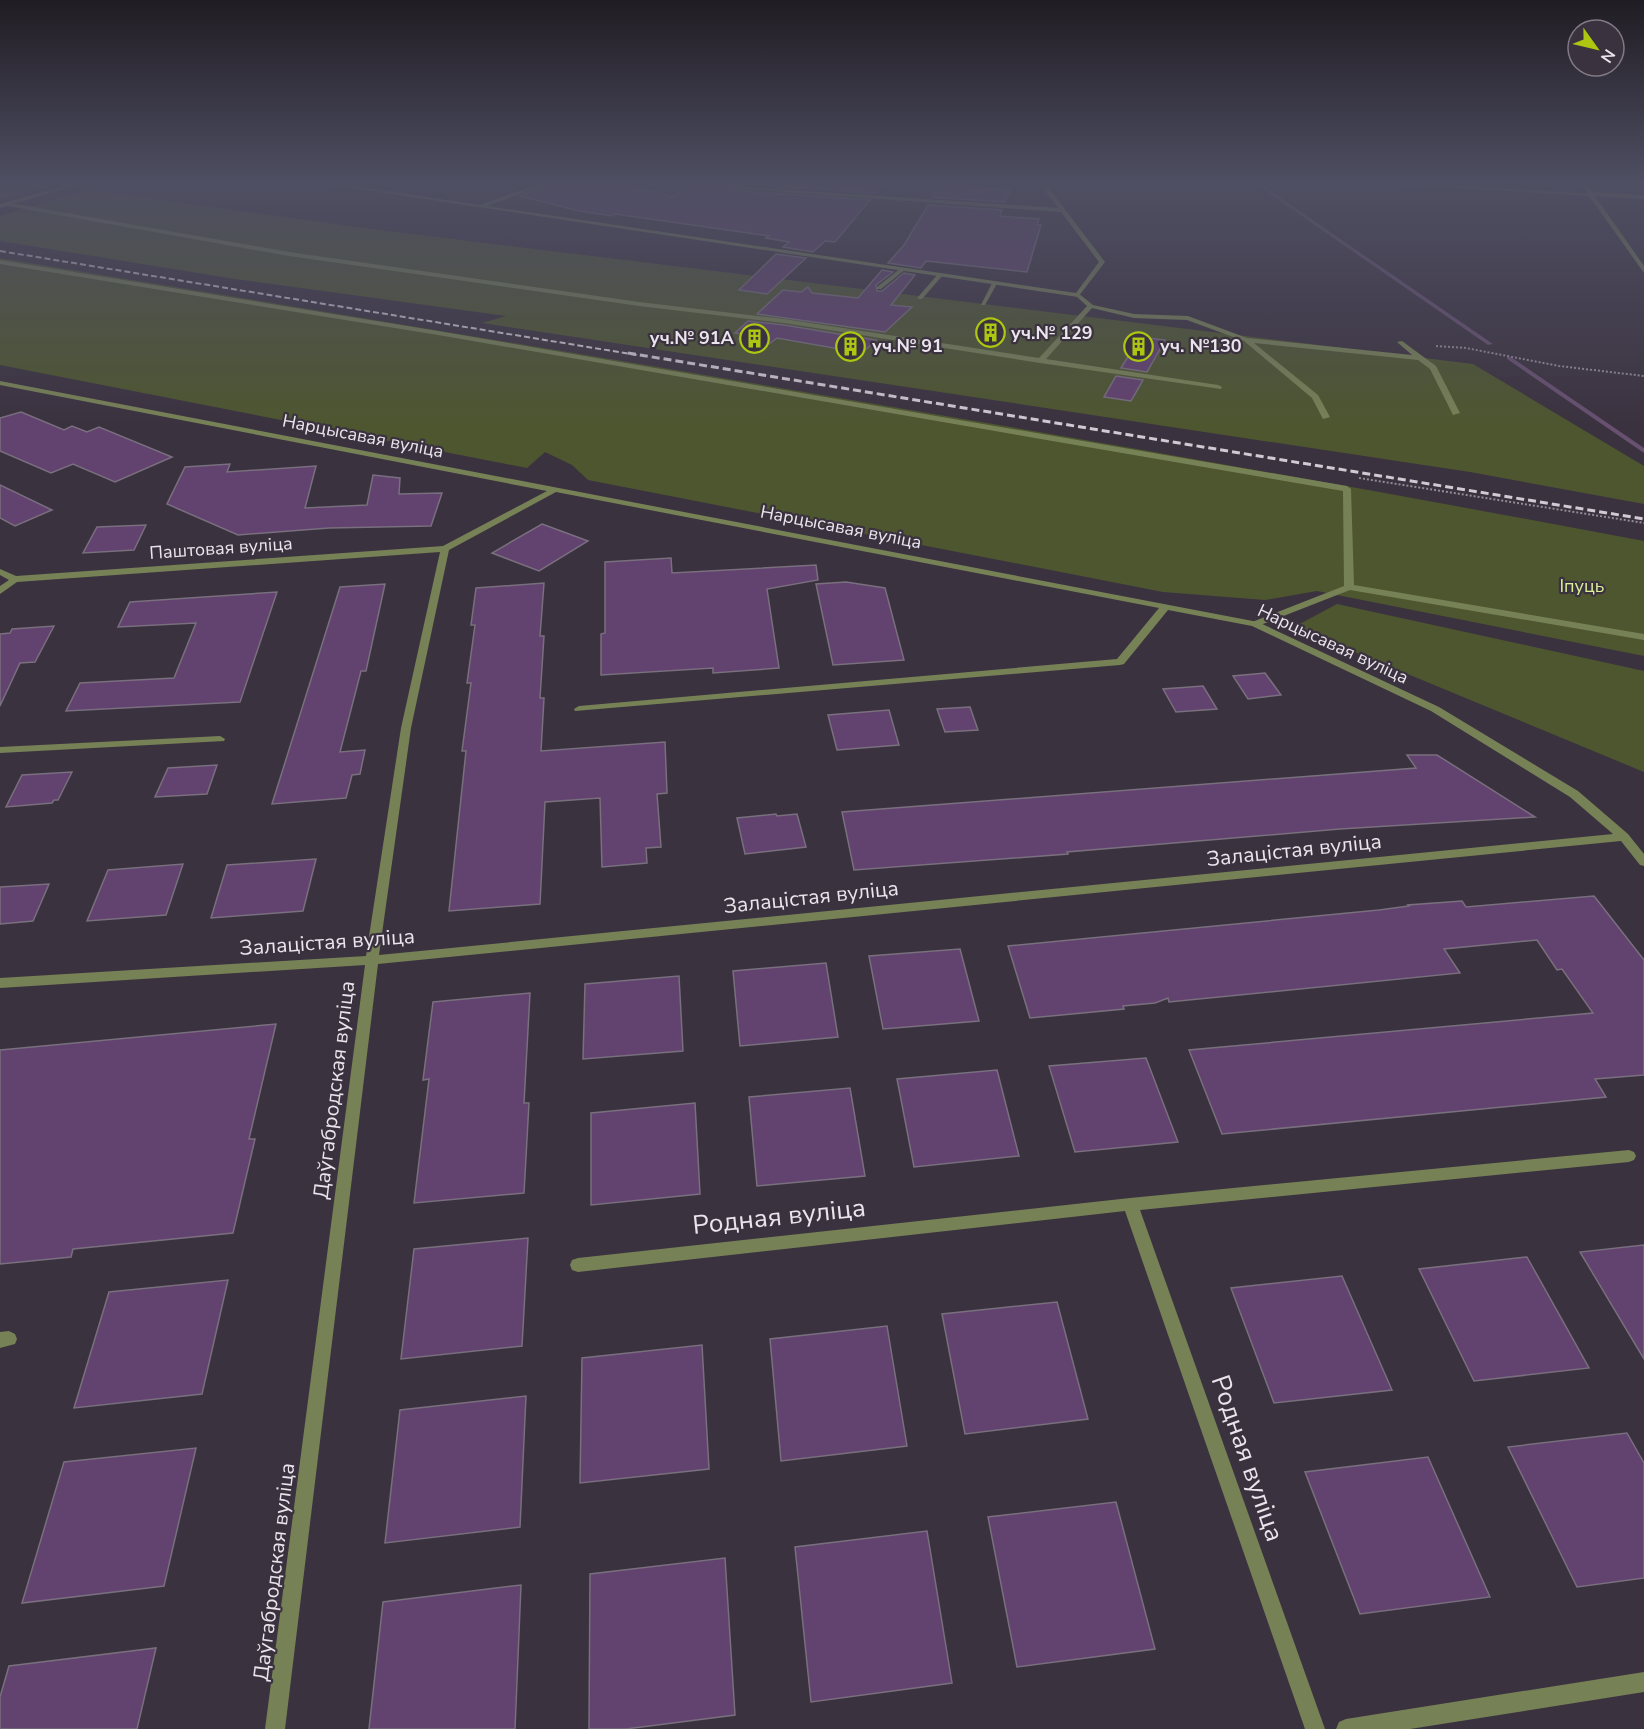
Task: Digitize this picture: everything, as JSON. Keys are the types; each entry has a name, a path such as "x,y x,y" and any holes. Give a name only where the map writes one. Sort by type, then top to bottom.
{"street":[{"path":"10,264 438,333 1347,489 1349,587"},
{"path":"353,264 639,304 784,321 1218,387"},
{"path":"867,264 1078,294 1091,306 1134,316 1188,318 1246,340 1421,358"},
{"path":"1078,294 1101,264"},
{"path":"879,288 903,269"},
{"path":"920,298 940,274"},
{"path":"983,304 995,282"},
{"path":"1040,361 1091,306"},
{"path":"1246,340 1315,397 1326,417"},
{"path":"1400,342 1433,368 1456,413"},
{"name":"Нарцысавая вуліца","path":"0,383 1255,624 1435,709 1574,794 1624,837 1644,862"},
{"path":"445,549 556,489"},
{"name":"Паштовая вуліца","path":"0,572 15,579 445,549"},
{"name":"Даўгабродская вуліца","path":"275,1729 372,960 406,728 445,549"},
{"path":"0,591 15,579"},
{"path":"1255,624 1349,587 1644,637"},
{"path":"579,709 1120,662 1166,606"},
{"path":"0,750 220,739"},
{"name":"Залацістая вуліца","path":"0,983 372,960 1624,837"},
{"name":"Родная вуліца","path":"578,1265 1130,1204 1629,1156"},
{"name":"Родная вуліца","path":"1130,1204 1315,1729"},
{"path":"1346,1729 1644,1682"}],"green space":[{"name":"Іпуць","path":"0,264 34,264 617,360 1234,466 1644,541 1644,656 1317,591 1265,600 1163,592 588,480 572,465 545,452 527,468 0,365"},
{"path":"140,264 655,264 1473,364 1644,466 1644,504 1470,472 482,323 506,316"},
{"path":"1337,604 1644,671 1644,772 1294,627"}],"building":[{"path":"766,264 800,264 767,294 739,290"},
{"path":"893,264 924,264 921,268"},
{"path":"951,264 1029,264 1027,272"},
{"path":"882,270 893,272 876,285 877,291 882,291 904,273 915,275 891,305 912,307 885,332 757,314 783,290 801,292 808,287 812,293 858,298"},
{"path":"748,321 876,340 862,353 777,338 769,344 739,339 745,334 735,333"},
{"path":"1140,337 1165,340 1147,372 1121,368"},
{"path":"1116,376 1143,380 1131,401 1104,397"},
{"path":"21,412 64,430 72,426 87,432 99,427 172,457 115,482 73,464 51,473 0,451 0,418"},
{"path":"230,464 227,472 316,466 305,508 367,505 373,475 400,478 399,494 442,493 431,526 329,528 238,535 167,504 185,467"},
{"path":"0,485 52,510 15,526 0,518"},
{"path":"542,524 588,541 539,571 492,553"},
{"path":"146,525 134,550 83,553 97,527"},
{"path":"671,558 672,573 816,565 818,580 767,589 779,668 713,673 713,668 601,675 601,634 605,633 605,562"},
{"path":"846,582 885,588 904,660 833,665 816,584"},
{"path":"544,583 540,636 544,636 540,698 544,698 541,751 665,742 667,793 657,794 661,847 646,848 647,863 602,867 600,798 545,802 540,904 449,911 466,751 462,751 471,683 467,683 475,625 471,625 476,588"},
{"path":"385,584 366,671 361,671 340,752 365,750 360,774 352,775 346,798 272,804 340,587"},
{"path":"277,592 240,702 66,711 80,683 174,678 196,623 118,627 130,602"},
{"path":"54,626 35,662 20,663 0,706 0,634 10,633 12,629"},
{"path":"1265,673 1281,695 1248,699 1233,676"},
{"path":"1203,686 1217,709 1176,712 1163,689"},
{"path":"970,707 978,730 945,732 937,709"},
{"path":"889,710 899,745 837,750 828,715"},
{"path":"1407,755 1437,755 1535,817 1340,829 1067,852 1068,854 854,870 842,812 1416,768"},
{"path":"217,765 207,794 155,797 168,768"},
{"path":"72,772 58,800 52,803 6,807 22,775"},
{"path":"776,814 777,816 797,814 806,847 745,854 737,818"},
{"path":"316,859 303,911 211,918 227,865"},
{"path":"183,864 166,915 87,921 108,870"},
{"path":"49,884 33,921 0,924 0,887"},
{"path":"1594,896 1644,960 1644,1075 1595,1079 1606,1097 1222,1134 1189,1050 1593,1013 1562,969 1557,970 1537,940 1444,949 1460,973 1169,1002 1168,998 1155,1003 1123,1006 1124,1009 1030,1018 1008,946 1379,910 1408,905 1462,901 1466,907"},
{"path":"960,949 979,1021 883,1029 869,956"},
{"path":"826,963 838,1037 740,1046 733,971"},
{"path":"679,976 683,1051 583,1059 585,984"},
{"path":"530,993 524,1103 529,1103 524,1193 414,1203 429,1079 423,1080 433,1002"},
{"path":"276,1024 249,1139 255,1139 233,1233 73,1249 71,1257 0,1264 0,1050"},
{"path":"1146,1058 1178,1142 1075,1152 1049,1066"},
{"path":"997,1070 1019,1156 914,1167 897,1079"},
{"path":"850,1088 865,1176 757,1186 749,1097"},
{"path":"695,1103 700,1194 591,1205 591,1113"},
{"path":"528,1238 522,1346 401,1359 414,1249"},
{"path":"1644,1245 1644,1359 1580,1252"},
{"path":"1527,1257 1589,1368 1474,1381 1419,1269"},
{"path":"1342,1276 1392,1390 1274,1403 1231,1288"},
{"path":"228,1280 202,1394 74,1408 109,1292"},
{"path":"1057,1302 1088,1419 965,1434 942,1314"},
{"path":"887,1326 907,1446 781,1461 770,1339"},
{"path":"702,1345 709,1469 580,1483 582,1358"},
{"path":"526,1396 520,1527 385,1543 400,1410"},
{"path":"1627,1433 1644,1463 1644,1578 1577,1587 1508,1447"},
{"path":"196,1448 164,1586 22,1603 64,1462"},
{"path":"1428,1457 1490,1597 1360,1614 1305,1472"},
{"path":"1116,1502 1155,1649 1017,1667 988,1517"},
{"path":"927,1531 952,1683 811,1702 795,1547"},
{"path":"725,1558 735,1715 626,1729 589,1729 590,1574"},
{"path":"521,1585 515,1729 369,1729 383,1602"},
{"path":"156,1648 137,1729 0,1729 0,1697 9,1666"}],"waterway":[{"path":"1373,264 1490,344"},
{"path":"1509,358 1644,451"}],"railway":[{"path":"78,264 637,355"},
{"path":"628,353 1644,519"}],"place":[{"name":"уч.№ 129","path":"990,333"},
{"name":"уч.№ 91А","path":"755,338"},
{"name":"уч.№ 91","path":"851,346"},
{"name":"уч. №130","path":"1139,346"}]}
